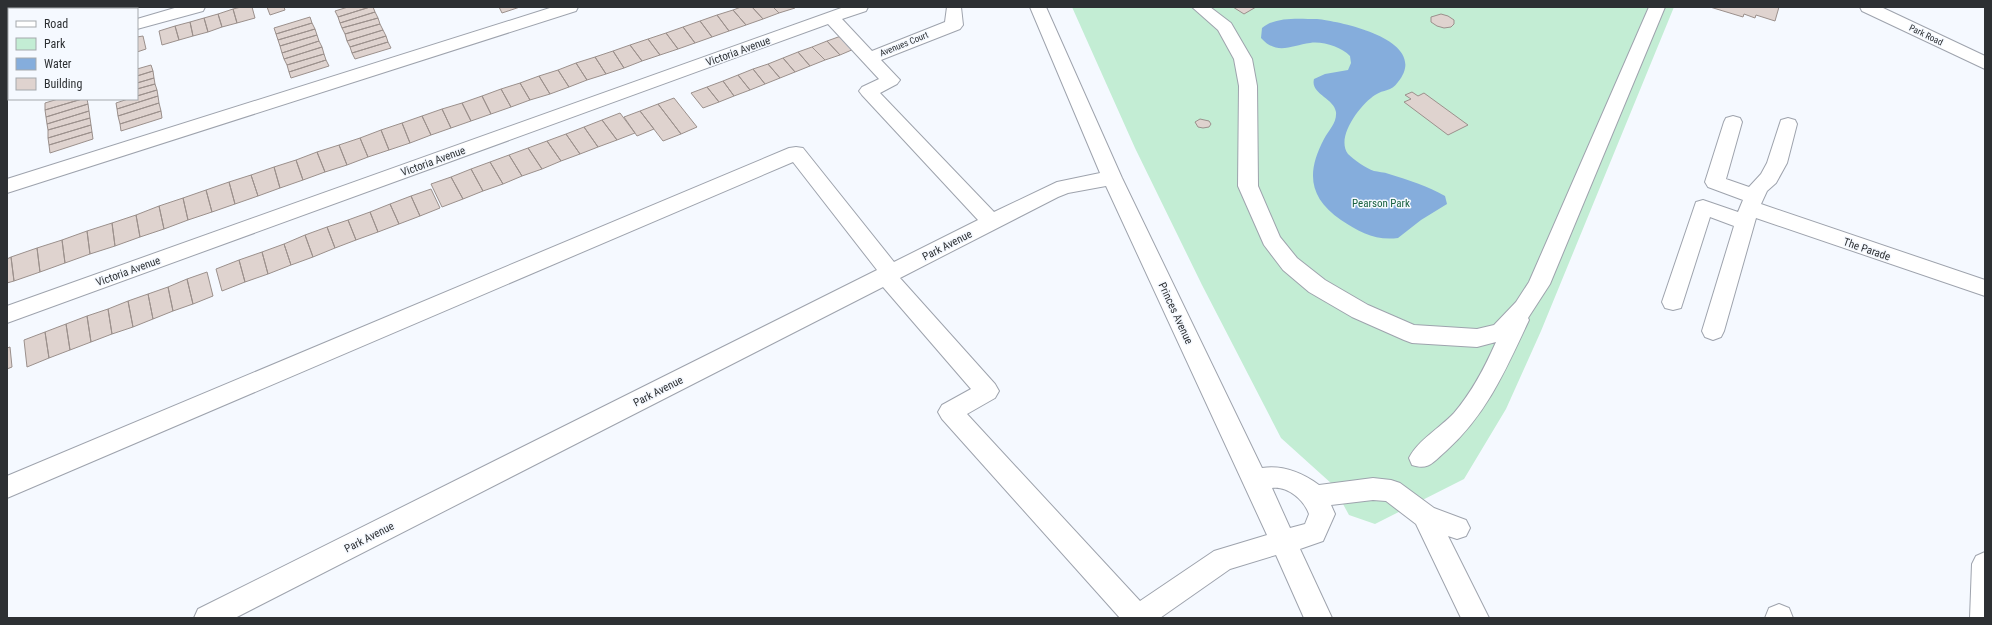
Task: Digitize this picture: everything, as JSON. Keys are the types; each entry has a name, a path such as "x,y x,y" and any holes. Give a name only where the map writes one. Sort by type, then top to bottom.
{"street":[{"path":"138,24 197,7"},
{"path":"7,186 570,7"},
{"name":"Victoria Avenue","path":"7,315 860,7"},
{"name":"Princes Avenue","path":"1038,7 1112,178 1255,480 1318,618"},
{"path":"1200,7 1225,27 1243,59 1248,86 1248,186 1271,240 1290,264 1317,286 1360,311 1412,334 1478,338 1501,332 1524,308"},
{"path":"1421,458 1458,425 1473,406 1494,370 1524,308 1538,284 1657,7"},
{"name":"Park Road","path":"1868,7 1985,63"},
{"name":"Avenues Court","path":"831,17 869,58 954,25 954,9"},
{"path":"869,58 890,80 868,91 992,222"},
{"path":"1733,122 1715,182 1749,209"},
{"path":"1713,331 1749,209 1777,163 1788,124"},
{"path":"7,487 796,153 888,274 987,391 950,412 1138,618 1223,559 1314,533 1322,514 1315,496 1298,484 1277,477 1255,480"},
{"name":"Park Avenue","path":"208,618 992,222 1064,187 1112,178"},
{"path":"1673,302 1703,207 1749,209"},
{"name":"The Parade","path":"1749,209 1985,288"},
{"path":"1315,496 1373,489 1391,491 1425,516 1457,528"},
{"path":"1425,516 1475,618"},
{"path":"1984,618 1985,564"}],"green space":[{"name":"Pearson Park","path":"1072,7 1674,7 1541,331 1506,409 1464,479 1375,524 1349,515 1332,484 1281,438 1202,285 1135,148"}],"water":[{"path":"1288,19 1317,19 1346,24 1380,36 1394,45 1403,55 1405,68 1398,82 1390,89 1378,93 1369,99 1351,122 1345,139 1345,147 1348,154 1367,168 1374,171 1387,173 1432,189 1445,196 1447,204 1421,220 1398,238 1390,239 1375,237 1354,228 1330,212 1322,203 1317,194 1313,174 1315,163 1318,151 1334,123 1336,112 1331,103 1315,89 1314,79 1325,74 1348,70 1351,63 1350,56 1337,47 1326,44 1310,43 1279,48 1273,47 1261,38 1262,28 1268,24"}],"building":[{"path":"252,7 255,18 237,23 233,9"},
{"path":"267,7 284,7 285,10 270,15"},
{"path":"348,7 370,7 338,17 335,11"},
{"path":"373,7 375,12 340,23 338,17"},
{"path":"499,7 520,7 502,13"},
{"path":"741,7 752,7 763,19 746,25 733,10"},
{"path":"752,7 773,7 779,13 763,19"},
{"path":"773,7 794,7 795,8 779,13"},
{"path":"1233,7 1256,7 1244,14"},
{"path":"1710,7 1779,7 1775,21 1756,15 1755,18 1744,14 1743,17"},
{"path":"233,9 237,23 222,27 218,14"},
{"path":"733,10 746,25 729,31 717,15"},
{"path":"375,12 378,18 342,28 340,23"},
{"path":"218,14 222,27 208,32 204,18"},
{"path":"1441,14 1454,20 1454,24 1451,27 1444,28 1431,22 1431,17"},
{"path":"717,15 729,31 712,37 700,21"},
{"path":"310,17 312,23 276,34 274,28"},
{"path":"204,18 208,32 193,36 190,22"},
{"path":"378,18 380,24 345,34 342,28"},
{"path":"700,21 712,37 695,43 683,27"},
{"path":"190,22 193,36 179,40 175,26"},
{"path":"312,23 315,29 278,40 276,34"},
{"path":"380,24 383,30 347,41 345,34"},
{"path":"175,26 179,40 162,45 159,31"},
{"path":"683,27 695,43 678,49 666,33"},
{"path":"315,29 317,35 280,46 278,40"},
{"path":"383,30 386,36 350,47 347,41"},
{"path":"666,33 678,49 660,55 648,39"},
{"path":"317,35 319,41 282,53 280,46"},
{"path":"143,36 146,49 138,52 138,37"},
{"path":"386,36 388,42 352,53 350,47"},
{"path":"841,36 854,49 840,55 827,41"},
{"path":"648,39 660,55 642,61 630,45"},
{"path":"319,41 322,47 284,59 282,53"},
{"path":"827,41 840,55 825,60 812,47"},
{"path":"388,42 391,48 355,59 352,53"},
{"path":"630,45 642,61 624,68 613,51"},
{"path":"322,47 324,54 287,65 284,59"},
{"path":"812,47 825,60 810,66 798,52"},
{"path":"613,51 624,68 606,74 595,57"},
{"path":"798,52 810,66 795,72 783,58"},
{"path":"324,54 326,60 289,72 287,65"},
{"path":"595,57 606,74 587,80 576,63"},
{"path":"783,58 795,72 780,78 768,64"},
{"path":"326,60 329,66 291,78 289,72"},
{"path":"576,63 587,80 569,87 558,70"},
{"path":"768,64 780,78 765,84 753,69"},
{"path":"151,65 153,71 138,76 138,69"},
{"path":"753,69 765,84 750,90 738,75"},
{"path":"558,70 569,87 550,94 539,76"},
{"path":"153,71 154,78 138,83 138,76"},
{"path":"738,75 750,90 734,96 723,81"},
{"path":"539,76 550,94 530,100 520,83"},
{"path":"154,78 155,84 138,89 138,83"},
{"path":"723,81 734,96 719,102 707,87"},
{"path":"520,83 530,100 511,107 501,89"},
{"path":"155,84 157,90 138,96 138,89"},
{"path":"707,87 719,102 703,108 691,93"},
{"path":"501,89 511,107 491,114 482,96"},
{"path":"157,90 158,96 117,109 116,103 125,100 138,100 138,96"},
{"path":"1412,92 1418,96 1424,93 1468,125 1448,135 1404,102 1411,99 1405,95"},
{"path":"158,96 159,103 118,116 117,109"},
{"path":"482,96 491,114 471,121 462,103"},
{"path":"674,98 697,127 681,134 658,104"},
{"path":"55,100 79,100 45,110 45,103"},
{"path":"79,100 87,100 88,104 46,117 45,110"},
{"path":"159,103 161,111 120,124 118,116"},
{"path":"462,103 471,121 451,128 442,109"},
{"path":"88,104 89,111 47,124 46,117"},
{"path":"658,104 681,134 663,141 640,111"},
{"path":"442,109 451,128 431,135 422,116"},
{"path":"89,111 90,118 48,130 47,124"},
{"path":"161,111 162,118 121,131 120,124"},
{"path":"640,111 654,129 637,136 624,117"},
{"path":"620,113 635,133 617,140 602,120"},
{"path":"422,116 431,135 410,143 402,123"},
{"path":"90,118 91,125 48,138 48,130"},
{"path":"1200,119 1209,121 1211,124 1209,127 1198,127 1195,122"},
{"path":"602,120 617,140 598,147 584,127"},
{"path":"402,123 410,143 389,150 381,130"},
{"path":"91,125 92,132 49,145 48,138"},
{"path":"584,127 598,147 580,154 566,134"},
{"path":"381,130 389,150 368,157 360,138"},
{"path":"92,132 93,139 50,153 49,145"},
{"path":"566,134 580,154 561,161 547,141"},
{"path":"360,138 368,157 347,165 339,145"},
{"path":"547,141 561,161 542,169 528,148"},
{"path":"339,145 347,165 325,172 317,152"},
{"path":"528,148 542,169 522,176 509,155"},
{"path":"317,152 325,172 303,180 296,160"},
{"path":"509,155 522,176 503,184 490,162"},
{"path":"296,160 303,180 280,188 274,167"},
{"path":"490,162 503,184 483,191 471,169"},
{"path":"274,167 280,188 258,196 251,175"},
{"path":"471,169 483,191 463,199 451,177"},
{"path":"251,175 258,196 235,204 229,182"},
{"path":"451,177 463,199 442,207 431,184"},
{"path":"229,182 235,204 212,212 206,190"},
{"path":"431,189 440,208 420,216 411,196"},
{"path":"206,190 212,212 188,220 183,198"},
{"path":"411,196 420,216 399,224 390,204"},
{"path":"183,198 188,220 164,229 159,206"},
{"path":"390,204 399,224 378,232 370,212"},
{"path":"159,206 164,229 140,237 136,215"},
{"path":"370,212 378,232 356,240 348,220"},
{"path":"136,215 140,237 115,246 112,223"},
{"path":"348,220 356,240 335,248 327,227"},
{"path":"112,223 115,246 90,254 87,231"},
{"path":"327,227 335,248 313,257 305,235"},
{"path":"87,231 90,254 65,263 62,240"},
{"path":"305,235 313,257 291,265 284,244"},
{"path":"62,240 65,263 40,272 37,248"},
{"path":"284,244 291,265 268,274 262,252"},
{"path":"37,248 40,272 14,281 11,257"},
{"path":"262,252 268,274 245,282 239,260"},
{"path":"11,257 14,281 7,283 7,259"},
{"path":"239,260 245,282 222,291 216,269"},
{"path":"207,272 213,296 193,304 187,279"},
{"path":"187,279 193,304 173,311 168,287"},
{"path":"168,287 173,311 153,319 148,294"},
{"path":"148,294 153,319 133,327 128,301"},
{"path":"128,301 133,327 112,334 108,309"},
{"path":"108,309 112,334 91,342 87,316"},
{"path":"87,316 91,342 70,350 66,324"},
{"path":"66,324 70,350 49,358 45,332"},
{"path":"45,332 49,358 27,367 24,340"},
{"path":"10,347 12,367 7,369 7,348"}]}
